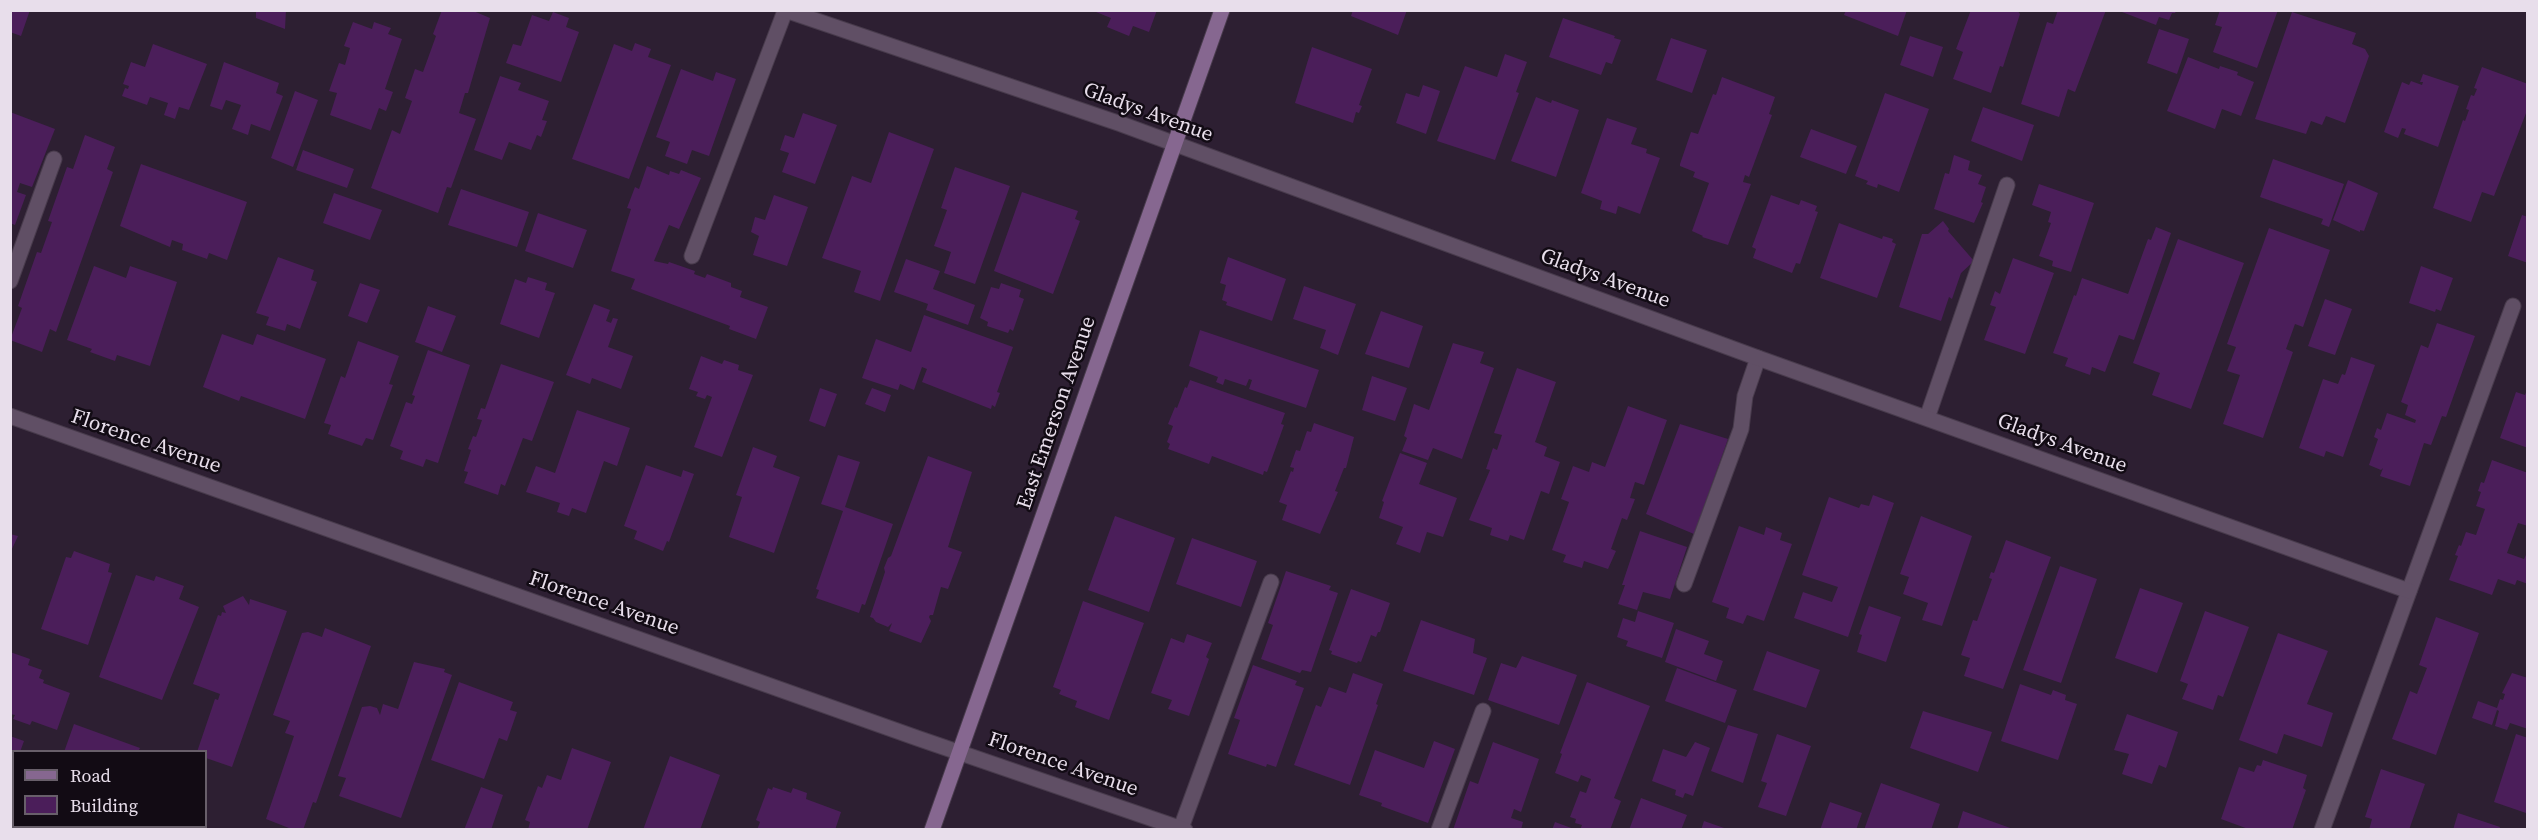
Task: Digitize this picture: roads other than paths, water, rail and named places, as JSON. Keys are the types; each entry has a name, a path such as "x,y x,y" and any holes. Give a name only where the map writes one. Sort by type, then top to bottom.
{"street":[{"name":"East Emerson Avenue","path":"932,830 1222,10"},
{"name":"Gladys Avenue","path":"785,11 1121,124 1758,358 2409,591"},
{"path":"692,256 785,11"},
{"path":"10,280 54,159"},
{"path":"1927,418 2007,185"},
{"path":"2322,830 2513,306"},
{"path":"1684,584 1741,429 1745,396 1758,358"},
{"name":"Florence Avenue","path":"10,416 1183,829"},
{"path":"1183,829 1271,582"},
{"path":"1439,830 1483,711"}]}
